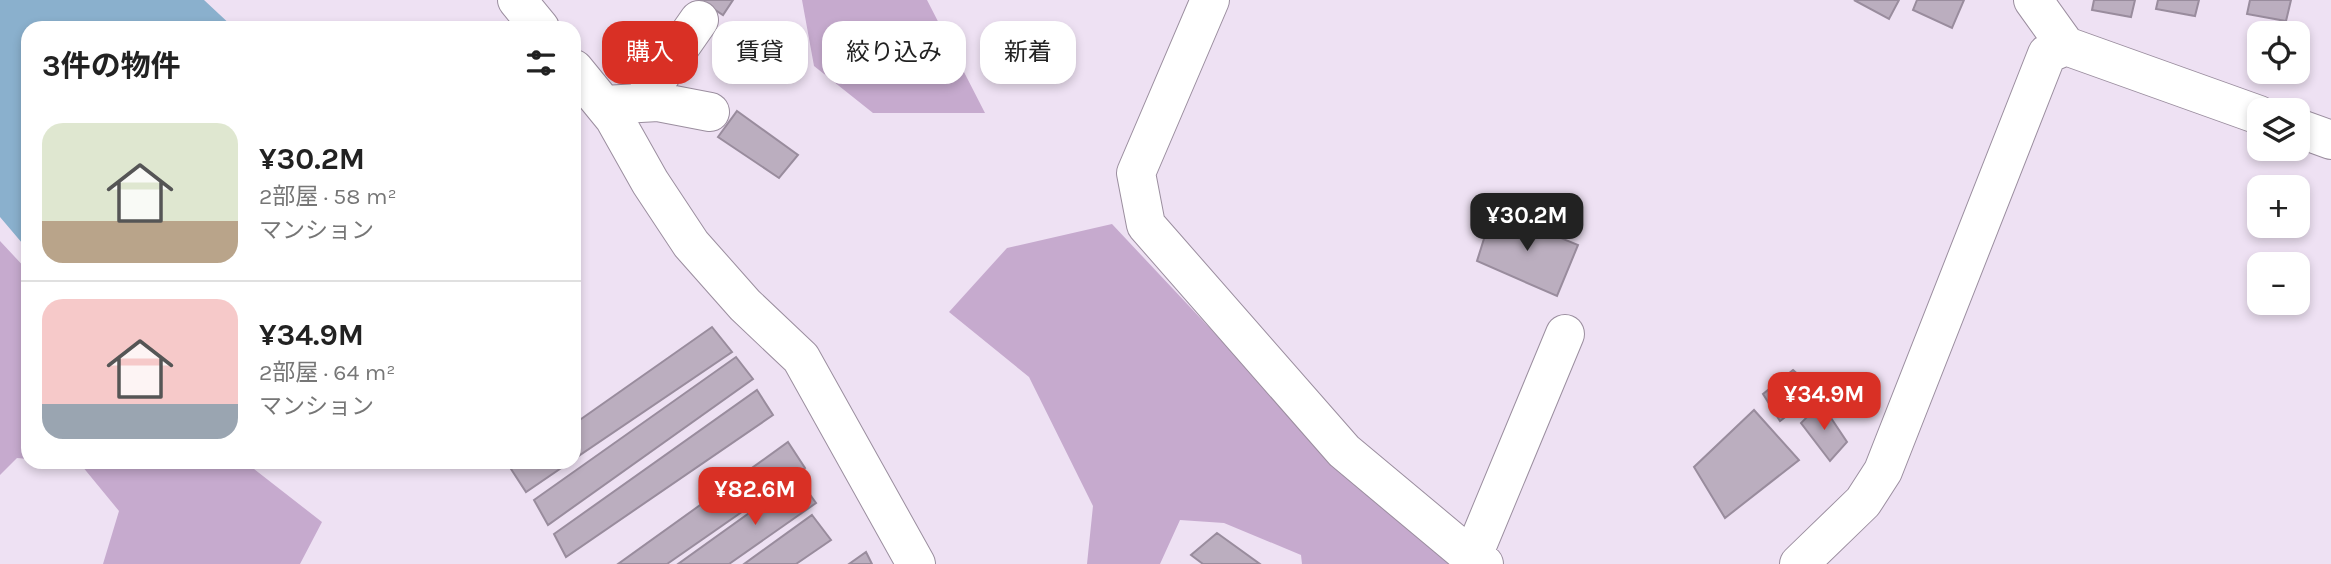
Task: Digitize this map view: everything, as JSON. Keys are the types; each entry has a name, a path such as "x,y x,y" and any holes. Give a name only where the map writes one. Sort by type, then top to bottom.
{"street":[{"path":"517,0 534,21"},
{"path":"1210,0 1136,173 1146,225 1344,451 1478,561 1565,334"},
{"path":"2033,0 2066,46 2247,111"},
{"path":"641,103 699,20"},
{"path":"1799,564 1863,502 1883,471 2047,54 2066,46"},
{"path":"581,77 614,118 650,182 691,244 745,305 801,358 916,564"},
{"path":"604,105 658,102 710,112"},
{"path":"2310,132 2331,140"}],"shaded area":[{"path":"802,0 927,0 938,21 822,21 822,72 814,66 808,21"},
{"path":"966,76 985,113 873,113 837,84 966,84"},
{"path":"1112,224 1331,457 1477,564 1302,564 1301,555 1224,523 1180,520 1160,564 1087,564 1093,506 1029,377 949,312 1007,248"},
{"path":"0,241 21,264 21,458 17,458 0,475"},
{"path":"84,469 254,469 322,522 300,564 103,564 119,511"}],"water":[{"path":"0,0 204,0 226,21 21,21 21,242 0,217"}],"building":[{"path":"700,0 733,0 723,15"},
{"path":"1854,0 1899,0 1889,19"},
{"path":"1917,0 1964,0 1952,28 1913,10"},
{"path":"2094,0 2135,0 2131,17 2092,10"},
{"path":"2158,0 2199,0 2195,16 2156,9"},
{"path":"2250,0 2291,0 2286,21 2247,14"},
{"path":"737,111 798,155 779,178 718,137"},
{"path":"1493,210 1578,245 1557,296 1477,261"},
{"path":"712,327 732,352 581,454 581,419"},
{"path":"736,357 753,379 548,525 534,500"},
{"path":"1793,370 1818,392 1780,421 1763,394"},
{"path":"757,390 773,415 566,557 554,534"},
{"path":"1821,403 1847,442 1830,461 1801,423"},
{"path":"1754,410 1799,460 1725,518 1694,467"},
{"path":"788,442 805,468 667,564 618,564"},
{"path":"511,469 560,469 526,492"},
{"path":"798,478 816,503 729,564 678,564"},
{"path":"812,515 831,540 796,564 744,564"},
{"path":"1217,533 1260,564 1203,564 1191,555"},
{"path":"866,552 872,564 849,564"}]}
